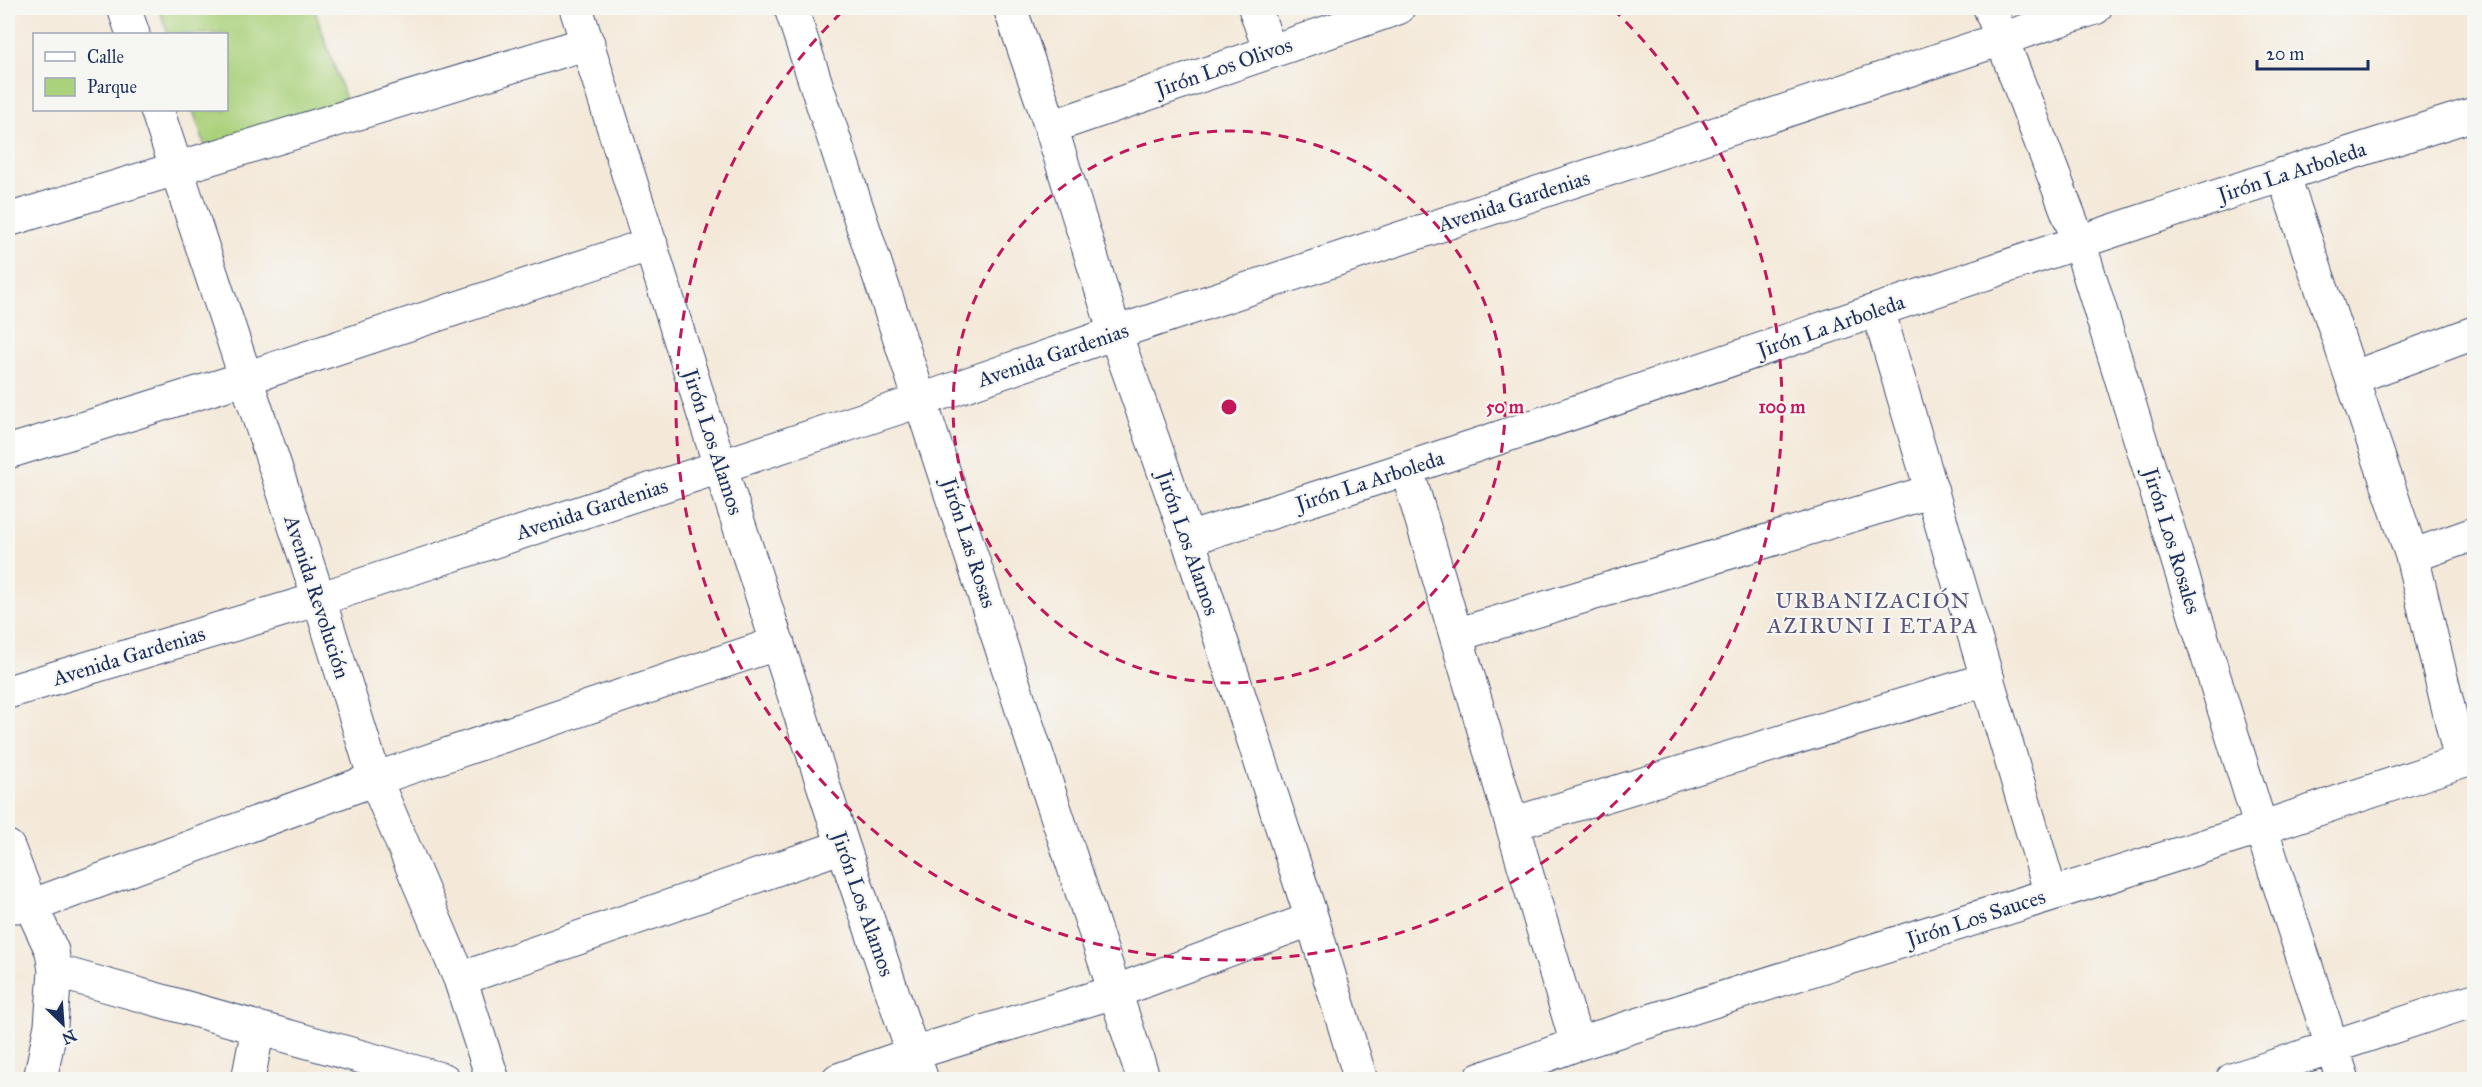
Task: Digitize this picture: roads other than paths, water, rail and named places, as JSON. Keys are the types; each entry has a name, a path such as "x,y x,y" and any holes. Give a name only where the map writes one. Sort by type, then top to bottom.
{"street":[{"path":"124,8 133,33"},
{"name":"Jirón Los Alamos","path":"576,8 720,466 843,846 918,1066"},
{"name":"Jirón Las Rosas","path":"791,8 1117,991 1144,1080"},
{"name":"Jirón Los Alamos","path":"1010,8 1051,127 1115,333 1188,539 1312,919 1361,1080"},
{"path":"1255,8 1270,51"},
{"name":"Jirón Los Olivos","path":"1051,127 1398,8"},
{"name":"Jirón Los Rosales","path":"1990,8 2079,242 2261,828 2343,1080"},
{"name":"Avenida Gardenias","path":"8,692 319,599 2095,8"},
{"path":"8,220 588,43"},
{"name":"Avenida Revolución","path":"158,111 319,599 375,779 460,979 488,1074"},
{"name":"Jirón La Arboleda","path":"1188,539 1407,470 2283,174 2475,114"},
{"path":"2283,174 2412,556 2468,759"},
{"path":"8,452 246,378 651,244"},
{"path":"1878,310 2051,894"},
{"path":"2352,378 2475,333"},
{"path":"1407,470 1577,1044"},
{"path":"1456,635 1932,491"},
{"path":"2412,556 2475,534"},
{"path":"19,906 375,779 778,643"},
{"path":"1512,824 1988,679"},
{"name":"Jirón Los Sauces","path":"1479,1080 1577,1044 2261,828 2468,759"},
{"path":"460,979 843,846"},
{"path":"8,847 19,906 52,951 56,970 51,1024 40,1080"},
{"path":"838,1080 918,1066 1312,919"},
{"path":"56,970 444,1080"},
{"path":"2232,1080 2475,1000"},
{"path":"248,1080 258,1028"}],"district":[{"name":"URBANIZACIÓN AZIRUNI I ETAPA","path":"1873,612"}]}
